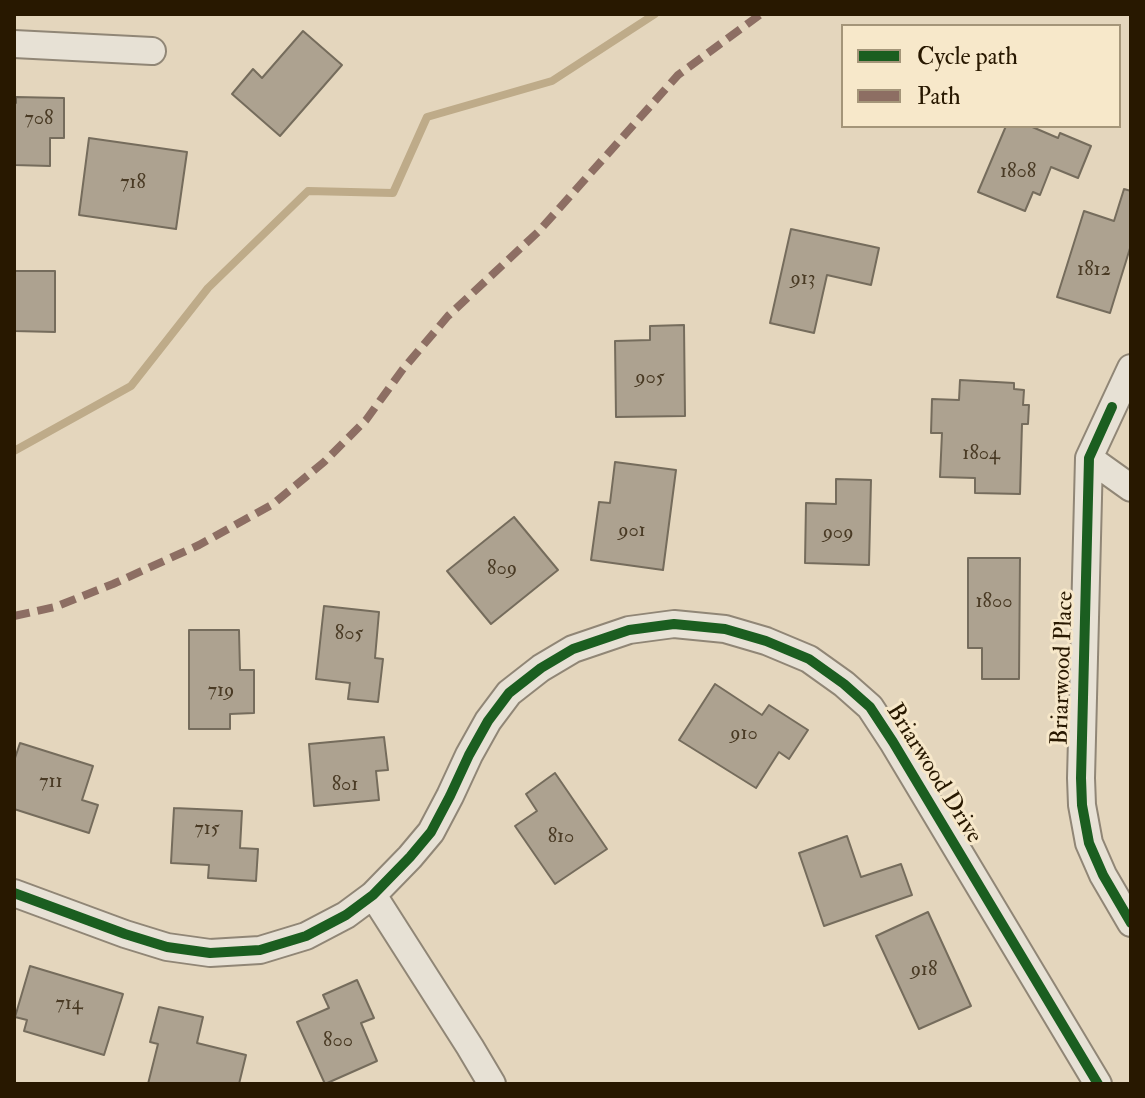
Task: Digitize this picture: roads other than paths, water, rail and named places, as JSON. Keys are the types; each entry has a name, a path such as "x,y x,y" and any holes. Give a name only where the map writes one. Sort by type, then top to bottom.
{"street":[{"path":"14,44 152,51"},
{"name":"Briarwood Place","path":"1131,368 1089,458 1081,778 1089,843 1103,875 1131,923"},
{"path":"1089,458 1131,488"},
{"name":"Briarwood Drive","path":"14,893 167,947 210,953 260,950 306,936 346,915 373,895 410,857 431,832 488,721 509,693 541,668 573,649 629,630 674,624 725,629 766,641 809,659 870,707 1098,1084"},
{"path":"373,895 492,1084"}],"waterway":[{"path":"14,451 131,386 208,288 308,191 393,193 427,117 552,81 655,14"}]}
